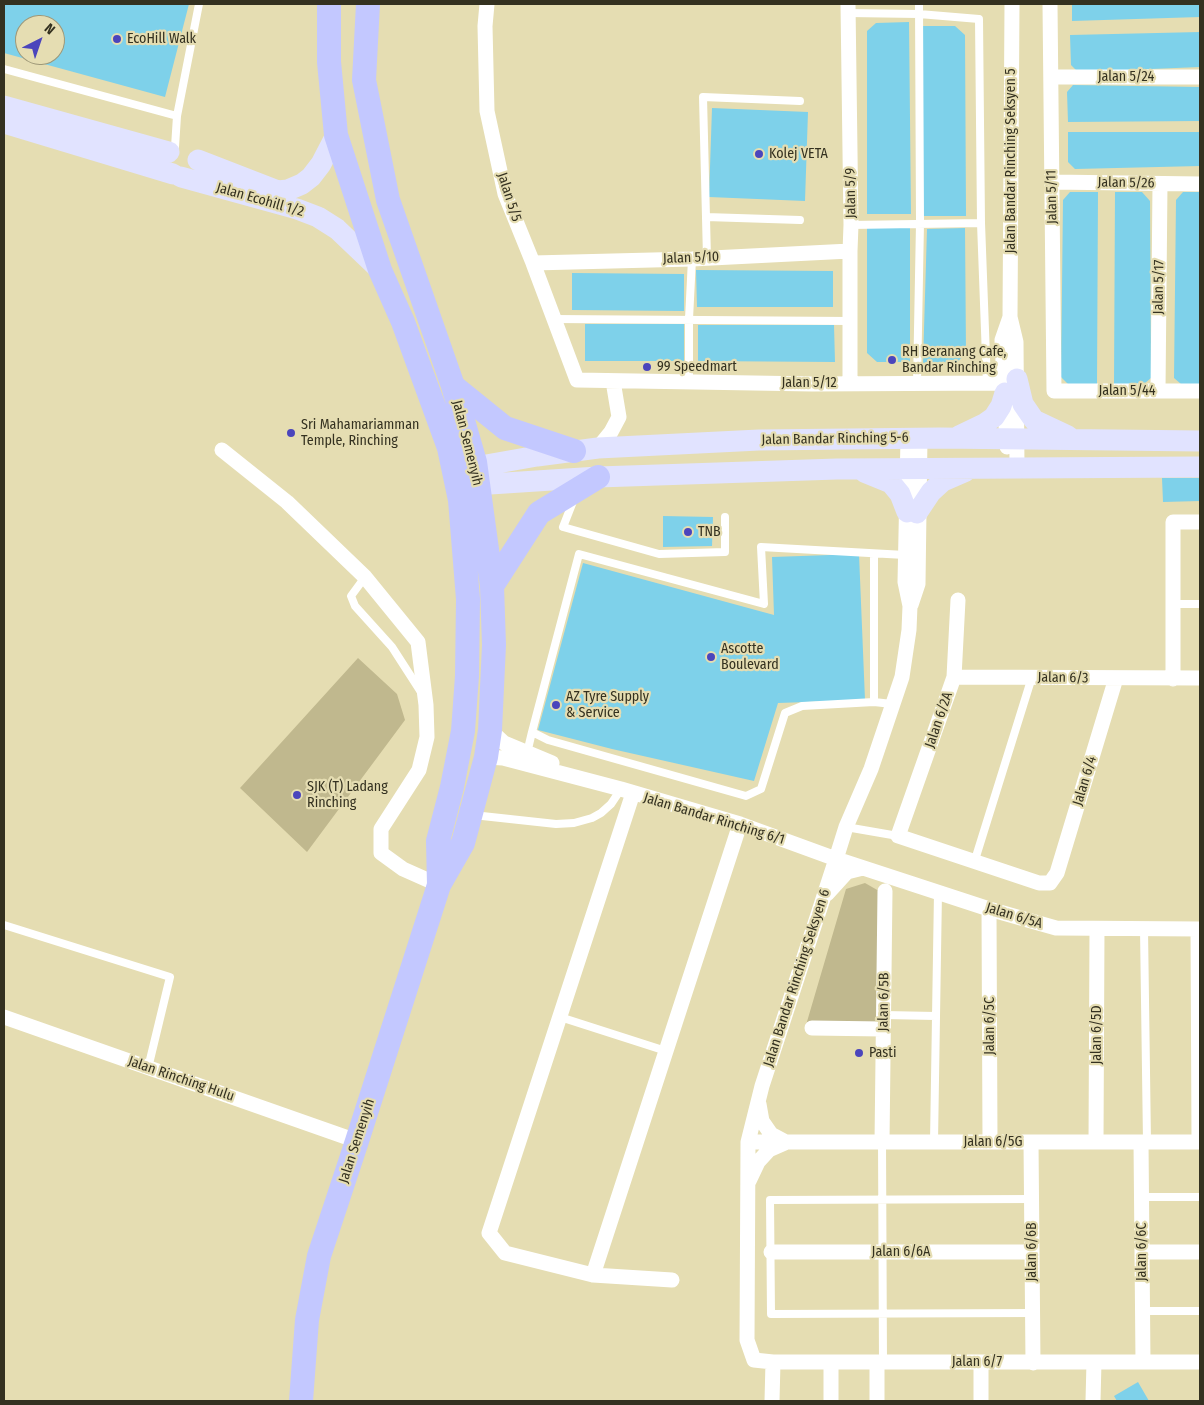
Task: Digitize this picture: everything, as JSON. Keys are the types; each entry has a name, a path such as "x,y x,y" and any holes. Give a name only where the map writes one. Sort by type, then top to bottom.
{"main road":[{"path":"329,4 329,62 336,135"},
{"name":"Jalan Semenyih","path":"301,1401 307,1320 319,1256 358,1141 439,885 463,843 486,757 490,730 494,645 492,586 475,462 453,386 388,200 364,80 368,4"},
{"name":"Jalan Semenyih","path":"336,135 380,270 403,322 449,448 460,500 468,599 467,676 463,731 452,787 438,841 439,885"},
{"path":"453,386 505,428 574,451"},
{"path":"492,586 539,513 598,477"}],"street":[{"name":"Jalan 5/5","path":"488,4 485,26 488,111 505,194 578,380"},
{"name":"Jalan Bandar Rinching Seksyen 5","path":"1003,385 1016,342 1010,317 1012,4"},
{"name":"Jalan 5/11","path":"1050,4 1054,391"},
{"name":"Jalan 5/9","path":"848,8 851,226 850,383"},
{"name":"Jalan 5/24","path":"1051,77 1200,77"},
{"name":"Jalan Ecohill 1/2","path":"4,106 172,149 182,145 188,146 196,152 198,160 278,191 288,190 302,184 311,177 321,164 336,135"},
{"name":"Jalan Ecohill 1/2","path":"4,123 177,176 297,209 318,217 337,229 380,270"},
{"path":"172,149 167,158 167,167 177,176 190,175 196,169 198,160"},
{"name":"Jalan 5/26","path":"1052,182 1200,184"},
{"name":"Jalan 5/17","path":"1158,391 1160,184"},
{"name":"Jalan 5/10","path":"533,263 850,251"},
{"name":"Jalan 5/12","path":"578,380 1003,385"},
{"path":"598,448 611,432 619,417 613,381"},
{"path":"955,438 994,417 1001,406 1003,385"},
{"path":"1003,385 1012,439 1012,467"},
{"path":"1003,385 1023,404 1034,420 1063,435 1079,440"},
{"name":"Jalan 5/44","path":"1054,391 1200,391"},
{"name":"Jalan Bandar Rinching 5-6","path":"460,500 476,475 486,465 598,448 759,440 914,438 1200,442"},
{"name":"Jalan Bandar Rinching Seksyen 6","path":"910,606 918,584 912,512 914,438"},
{"path":"449,448 476,475 490,484 598,477 854,469 1200,467"},
{"path":"222,450 287,502 365,577 418,642 425,699 427,737 419,770 381,829 381,853 402,869 439,885"},
{"path":"854,469 885,479 891,483 912,512 943,481 973,468"},
{"name":"Jalan Bandar Rinching Seksyen 6","path":"754,1360 747,1340 748,1142 758,1100 821,902 846,827 871,769 902,677 909,630 910,606 905,582 905,555 912,512"},
{"path":"1173,679 1173,522 1200,522"},
{"name":"Jalan 6/2A","path":"898,836 954,677 958,600"},
{"name":"Jalan 6/3","path":"954,677 1200,678"},
{"name":"Jalan 6/4","path":"974,863 1039,883 1050,882 1057,873 1116,678"},
{"name":"Jalan Bandar Rinching 6/1","path":"490,730 504,743 527,753 545,749 591,782"},
{"name":"Jalan Bandar Rinching 6/1","path":"486,757 503,758 627,791 740,824 836,859"},
{"path":"627,791 560,1016 489,1233 505,1253 593,1275 672,1280"},
{"path":"593,1275 740,824"},
{"path":"821,902 847,872 863,868 853,857 847,844 846,827"},
{"path":"898,836 974,863"},
{"name":"Jalan 6/5A","path":"836,859 989,909 1056,928 1199,929"},
{"name":"Jalan 6/5B","path":"882,1142 885,891"},
{"name":"Jalan 6/5C","path":"989,909 990,1142"},
{"name":"Jalan 6/5D","path":"1096,1142 1097,928"},
{"path":"1199,929 1200,1142"},
{"name":"Jalan Rinching Hulu","path":"4,1017 358,1141"},
{"path":"812,1028 883,1022"},
{"path":"758,1100 762,1121 771,1134 786,1142"},
{"name":"Jalan 6/5G","path":"748,1142 1200,1142"},
{"path":"748,1184 758,1162 769,1150 786,1142"},
{"name":"Jalan 6/6B","path":"1031,1142 1033,1363"},
{"name":"Jalan 6/6C","path":"1143,1362 1142,1197 1144,1142"},
{"name":"Jalan 6/6A","path":"771,1252 1032,1252"},
{"path":"1142,1252 1200,1252"},
{"name":"Jalan 6/7","path":"754,1360 773,1362 1200,1362"},
{"path":"772,1401 773,1362"},
{"path":"830,1362 830,1401"},
{"path":"877,1401 880,1362"},
{"path":"981,1362 981,1401"},
{"path":"1093,1401 1094,1362"}],"lane":[{"path":"172,149 199,4"},
{"path":"917,383 920,223 919,4"},
{"path":"848,8 979,19 981,222 1003,385"},
{"path":"4,69 177,116"},
{"path":"689,382 689,319 706,217 703,98 800,100"},
{"path":"706,217 800,220"},
{"path":"851,226 981,222"},
{"path":"553,319 851,321"},
{"path":"578,490 563,527 659,554 725,552 725,517"},
{"path":"527,753 579,554 764,604 761,547 905,555"},
{"path":"874,554 874,702"},
{"path":"365,577 351,596 355,606 392,646 425,699"},
{"path":"1173,604 1200,604"},
{"path":"974,863 1032,678"},
{"path":"532,732 545,749 746,796 761,789 785,713 802,706 874,702 892,704"},
{"path":"470,814 556,824 574,823 592,818 627,791"},
{"path":"846,827 898,836"},
{"path":"934,1142 938,892"},
{"path":"4,925 170,977 148,1068"},
{"path":"1144,928 1144,1142"},
{"path":"560,1016 666,1052"},
{"path":"883,1022 936,1016"},
{"path":"880,1362 883,1314 882,1142"},
{"path":"1142,1197 1200,1196"},
{"path":"1032,1199 770,1200 771,1314 1032,1313"},
{"path":"1142,1311 1200,1311"}],"shaded area":[{"path":"358,658 397,694 405,720 307,852 240,788"},
{"path":"865,883 879,891 879,1026 806,1025 846,889"}],"building":[{"name":"EcoHill Walk","path":"4,4 189,4 165,97 48,65 65,65 65,15 15,15 15,56 4,53"},
{"path":"1072,4 1200,4 1200,17 1072,21"},
{"path":"909,22 911,214 867,214 867,31 876,23"},
{"path":"923,26 955,26 965,35 966,216 923,216"},
{"path":"1200,32 1200,67 1078,72 1071,65 1070,35"},
{"path":"1073,85 1200,87 1200,121 1068,122 1067,92"},
{"name":"Kolej VETA","path":"712,108 808,112 805,201 709,197"},
{"path":"1068,132 1200,132 1200,166 1075,169 1068,162"},
{"path":"1070,192 1098,192 1097,384 1068,384 1061,377 1063,200"},
{"path":"1115,192 1142,192 1150,201 1151,378 1144,384 1114,384"},
{"path":"1183,192 1200,192 1200,384 1181,384 1174,378 1176,200"},
{"path":"867,227 910,228 910,362 877,362 867,353"},
{"path":"965,228 966,354 957,362 923,363 927,229"},
{"path":"696,270 833,271 833,307 697,307"},
{"path":"572,273 684,274 684,311 572,310"},
{"path":"585,324 684,324 684,361 585,361"},
{"path":"698,325 834,325 835,362 698,361"},
{"path":"1162,478 1200,478 1200,501 1163,502"},
{"name":"TNB","path":"663,516 713,517 712,546 663,547"},
{"name":"Ascotte Boulevard","path":"859,554 865,700 778,703 754,781 538,730 583,563 774,615 772,557"},
{"path":"1138,1382 1149,1401 1117,1401 1114,1396"}],"place":[{"name":"EcoHill Walk","path":"117,39"},
{"name":"Kolej VETA","path":"759,154"},
{"name":"RH Beranang Cafe, Bandar Rinching","path":"892,360"},
{"name":"99 Speedmart","path":"647,367"},
{"name":"Sri Mahamariamman Temple, Rinching","path":"291,433"},
{"name":"TNB","path":"688,532"},
{"name":"Ascotte Boulevard","path":"711,657"},
{"name":"AZ Tyre Supply & Service","path":"556,705"},
{"name":"SJK (T) Ladang Rinching","path":"297,795"},
{"name":"Pasti","path":"859,1053"}]}
